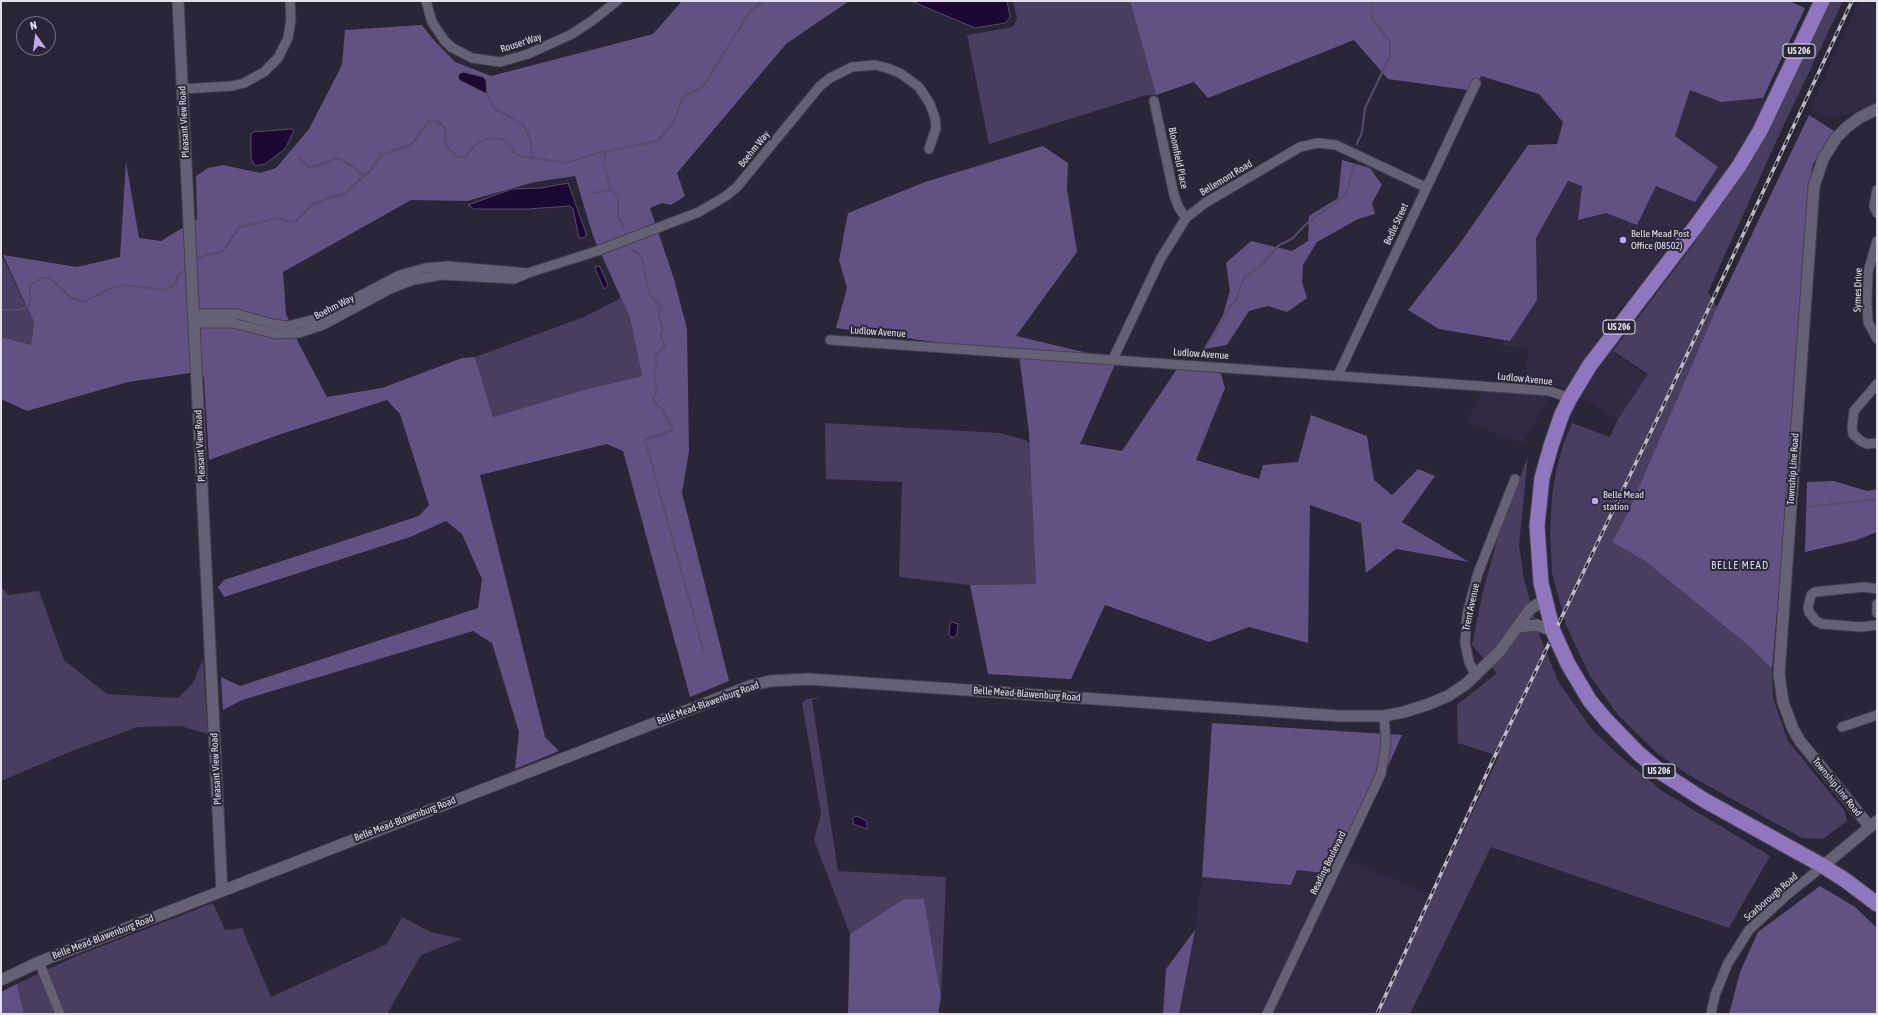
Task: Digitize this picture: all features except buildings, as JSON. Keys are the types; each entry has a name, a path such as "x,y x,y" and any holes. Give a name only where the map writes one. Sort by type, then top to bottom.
{"highway":[{"name":"US 206","path":"1822,1 1763,126 1739,166 1691,234 1600,351 1570,398 1556,430 1542,478 1537,526 1541,584 1553,631 1577,681 1590,701 1617,733 1662,773 1704,800 1823,866 1845,880 1877,904"}],"street":[{"name":"Pleasant View Road","path":"178,1 222,891"},
{"path":"183,88 232,86 244,83 264,72 278,58 288,38 291,19 290,1"},
{"name":"Rouser Way","path":"426,1 432,22 444,40 451,47 472,58 500,62 528,54 572,34 617,1"},
{"name":"Boehm Way","path":"194,319 238,314 288,334 310,330 397,281 455,271 514,279 528,273 597,252 714,205 746,178 820,86 830,78 852,67 875,66 887,68 900,73 919,87 930,104 935,118 936,128 929,149"},
{"name":"Bedle Street","path":"1338,374 1425,187 1476,83"},
{"name":"Bloomfield Place","path":"1154,101 1174,195 1179,208 1186,218"},
{"name":"Township Line Road","path":"1873,824 1800,741 1785,709 1779,674 1814,186 1823,159 1836,138 1859,118 1877,108"},
{"name":"Bellemont Road","path":"1113,359 1161,258 1186,218 1205,203 1300,147 1309,144 1336,145 1425,187"},
{"path":"1877,190 1874,206 1877,213"},
{"name":"Symes Drive","path":"1877,241 1868,272 1866,302 1868,322 1877,339"},
{"name":"Ludlow Avenue","path":"830,340 1338,374 1549,391 1570,398"},
{"path":"1877,384 1854,411 1852,428 1853,434 1861,441 1867,444 1877,443"},
{"name":"Trent Avenue","path":"1476,676 1469,662 1465,643 1467,614 1478,573 1515,479"},
{"path":"1877,589 1864,587 1820,591 1811,595 1808,607 1809,612 1816,621 1822,624 1861,627 1877,624"},
{"path":"1476,676 1500,651 1530,609 1544,600"},
{"path":"1877,604 1877,613"},
{"path":"1517,627 1532,624 1553,631"},
{"name":"Belle Mead-Blawenburg Road","path":"1,980 39,962 728,693 770,682 808,678 1332,715 1384,716 1404,712 1440,700 1476,676"},
{"path":"1842,727 1877,715"},
{"name":"Reading Boulevard","path":"1267,1014 1381,774 1386,744 1384,716"},
{"path":"1823,866 1873,824"},
{"name":"Scarborough Road","path":"1711,1014 1715,994 1728,963 1749,930 1787,895 1823,866"},
{"path":"39,962 60,1014"}],"shaded area":[{"path":"682,1 849,1 786,44 677,173 685,196 671,205 662,203 650,208 674,279 687,329 689,451 682,493 729,681 690,697 623,451 607,444 480,475 545,737 559,751 515,769 519,732 492,643 473,631 242,700 223,710 221,677 240,686 478,608 482,579 462,534 446,521 410,537 224,597 218,587 224,580 419,516 429,505 400,414 387,400 281,434 209,460 204,377 190,373 128,382 27,411 1,399 1,337 31,345 34,322 3,255 77,267 120,257 126,162 139,238 161,241 197,219 196,176 208,168 223,165 260,173 276,168 309,129 342,65 345,30 422,25 455,62 491,76 653,34","holes":["575,176 593,236 630,318 642,376 583,390 493,417 475,357 462,358 382,388 327,397 298,342 286,314 283,272 411,200 467,201 535,182"]},
{"path":"911,1 1007,1 1010,17 1005,23 975,28"},
{"path":"1013,1 1130,1 1156,95 1147,95 989,144 967,35 1014,26 1017,18"},
{"path":"1130,1 1789,1 1805,8 1763,98 1721,102 1690,90 1675,136 1718,167 1695,202 1656,186 1637,225 1606,213 1578,220 1582,186 1568,181 1536,238 1537,300 1510,341 1439,329 1408,310 1461,242 1528,145 1557,144 1563,122 1539,94 1481,76 1475,91 1388,79 1354,40 1208,98 1194,82 1156,95"},
{"path":"1830,1 1843,1 1780,133 1708,292 1717,307 1627,514 1612,542 1645,561 1749,646 1772,669 1773,698 1788,741 1844,810 1847,821 1823,839 1802,838 1687,774 1658,754 1618,715 1590,676 1566,625 1552,573 1550,534 1552,496 1556,471 1563,445 1572,423 1610,437 1618,419 1648,374 1613,351 1693,245 1776,116"},
{"path":"1859,1 1877,1 1877,103 1831,120 1810,109"},
{"path":"463,72 483,77 486,80 487,94 461,81 458,78 459,74"},
{"path":"1685,90 1766,101 1746,139 1717,184 1597,340 1646,376 1618,419 1557,384 1523,443 1466,422 1483,389 1523,392 1529,348 1502,346 1529,241 1566,177"},
{"path":"1809,115 1834,131 1813,164 1809,185 1786,505 1772,669 1749,646 1645,561 1612,542 1627,514 1717,307"},
{"path":"292,129 294,131 285,149 265,164 255,166 251,158 251,134 253,132"},
{"path":"1043,146 1068,163 1067,189 1077,252 1016,336 1117,360 1080,444 1122,451 1179,366 1219,368 1225,388 1196,460 1259,479 1263,465 1298,462 1311,415 1367,436 1374,480 1392,495 1418,469 1435,476 1402,522 1469,562 1396,549 1366,573 1361,523 1310,505 1308,643 1249,627 1209,642 1105,605 1071,679 988,674 970,585 1036,584 1029,432 1019,354 836,328 847,288 839,260 848,213 925,182"},
{"path":"1342,160 1370,168 1382,185 1372,203 1375,214 1358,219 1317,242 1303,265 1302,282 1307,298 1287,312 1268,306 1249,311 1227,345 1204,349 1223,315 1230,291 1226,263 1251,241 1292,251 1308,241 1309,216 1338,198"},
{"path":"568,183 586,233 586,236 583,238 579,238 573,209 570,206 528,209 474,209 468,205 512,189 541,188"},
{"path":"1,254 34,322 31,345 1,337"},
{"path":"596,266 600,267 608,285 605,289 595,268"},
{"path":"621,298 630,318 642,376 583,390 493,417 475,357 584,317"},
{"path":"825,423 999,433 1026,440 1030,444 1036,584 970,585 899,577 902,482 826,479"},
{"path":"1528,456 1519,545 1524,579 1540,637 1559,683 1594,732 1662,791 1770,856 1729,928 1491,847 1410,1014 1377,1014 1499,756 1458,743 1457,705 1497,673 1472,645 1483,591 1499,533"},
{"path":"1834,481 1867,491 1877,489 1877,532 1857,540 1805,552 1807,482"},
{"path":"1,586 8,595 39,591 64,660 107,694 178,698 193,683 203,659 208,734 181,726 138,727 72,751 1,781"},
{"path":"952,622 958,624 957,634 955,637 951,637 949,634 950,624"},
{"path":"823,697 812,700 838,871 946,877 941,997 924,899 904,899 850,934 814,840 821,813 802,703 807,699"},
{"path":"1212,723 1402,735 1339,875 1297,870 1291,885 1202,877"},
{"path":"856,816 867,821 867,829 853,824 853,818"},
{"path":"1346,859 1433,895 1377,1014 1179,1014 1195,930 1202,877 1291,885 1297,870 1339,875"},
{"path":"1820,886 1855,907 1877,928 1877,1014 1729,1014 1740,972 1758,932"},
{"path":"904,899 924,899 941,997 938,1014 848,1014 850,934"},
{"path":"213,903 225,930 242,928 271,997 387,944 402,917 431,932 462,939 421,955 387,1014 24,1014 17,984 74,957"},
{"path":"1195,930 1179,1014 1163,1014 1166,969"},
{"path":"17,984 24,1014 1,1014 1,992"}],"waterway":[{"path":"194,262 200,257 223,251 239,227 279,218 290,222 297,220 313,204 345,193 370,171 381,155 412,144 428,122 437,121 446,129 445,140 448,148 455,155 460,157 466,157 473,147 484,140 500,138 508,143 514,152 521,156 566,163 594,154 658,141 673,123 683,97 703,87 750,11 764,1"},
{"path":"1357,144 1362,132 1365,108 1390,56 1390,42 1371,17 1373,1"},
{"path":"486,93 496,110 506,114 524,126 530,138 533,159"},
{"path":"605,152 604,164 611,190 618,196 618,216 624,228"},
{"path":"298,157 310,168 337,158 346,162 365,176"},
{"path":"1201,355 1228,310 1236,300 1244,277 1259,268 1279,245 1292,239 1305,225 1346,194 1354,166"},
{"path":"593,193 611,190"},
{"path":"631,249 641,256 650,296 661,305 659,318 663,328 661,336 665,346 655,356 657,366 654,375 657,392 653,398 655,404 661,408 673,430 645,440 703,649"},
{"path":"1,310 20,310 30,305 30,285 41,278 50,278 70,297 83,302 114,287 127,285 166,290 176,283 178,276 188,267"},
{"path":"1807,507 1877,499"}],"railway":[{"path":"1377,1014 1493,760 1658,417 1852,1"}],"place":[{"name":"Belle Mead Post Office (08502)","path":"1623,240"},
{"name":"Belle Mead station","path":"1595,501"}],"district":[{"name":"BELLE MEAD","path":"1740,566"}]}
